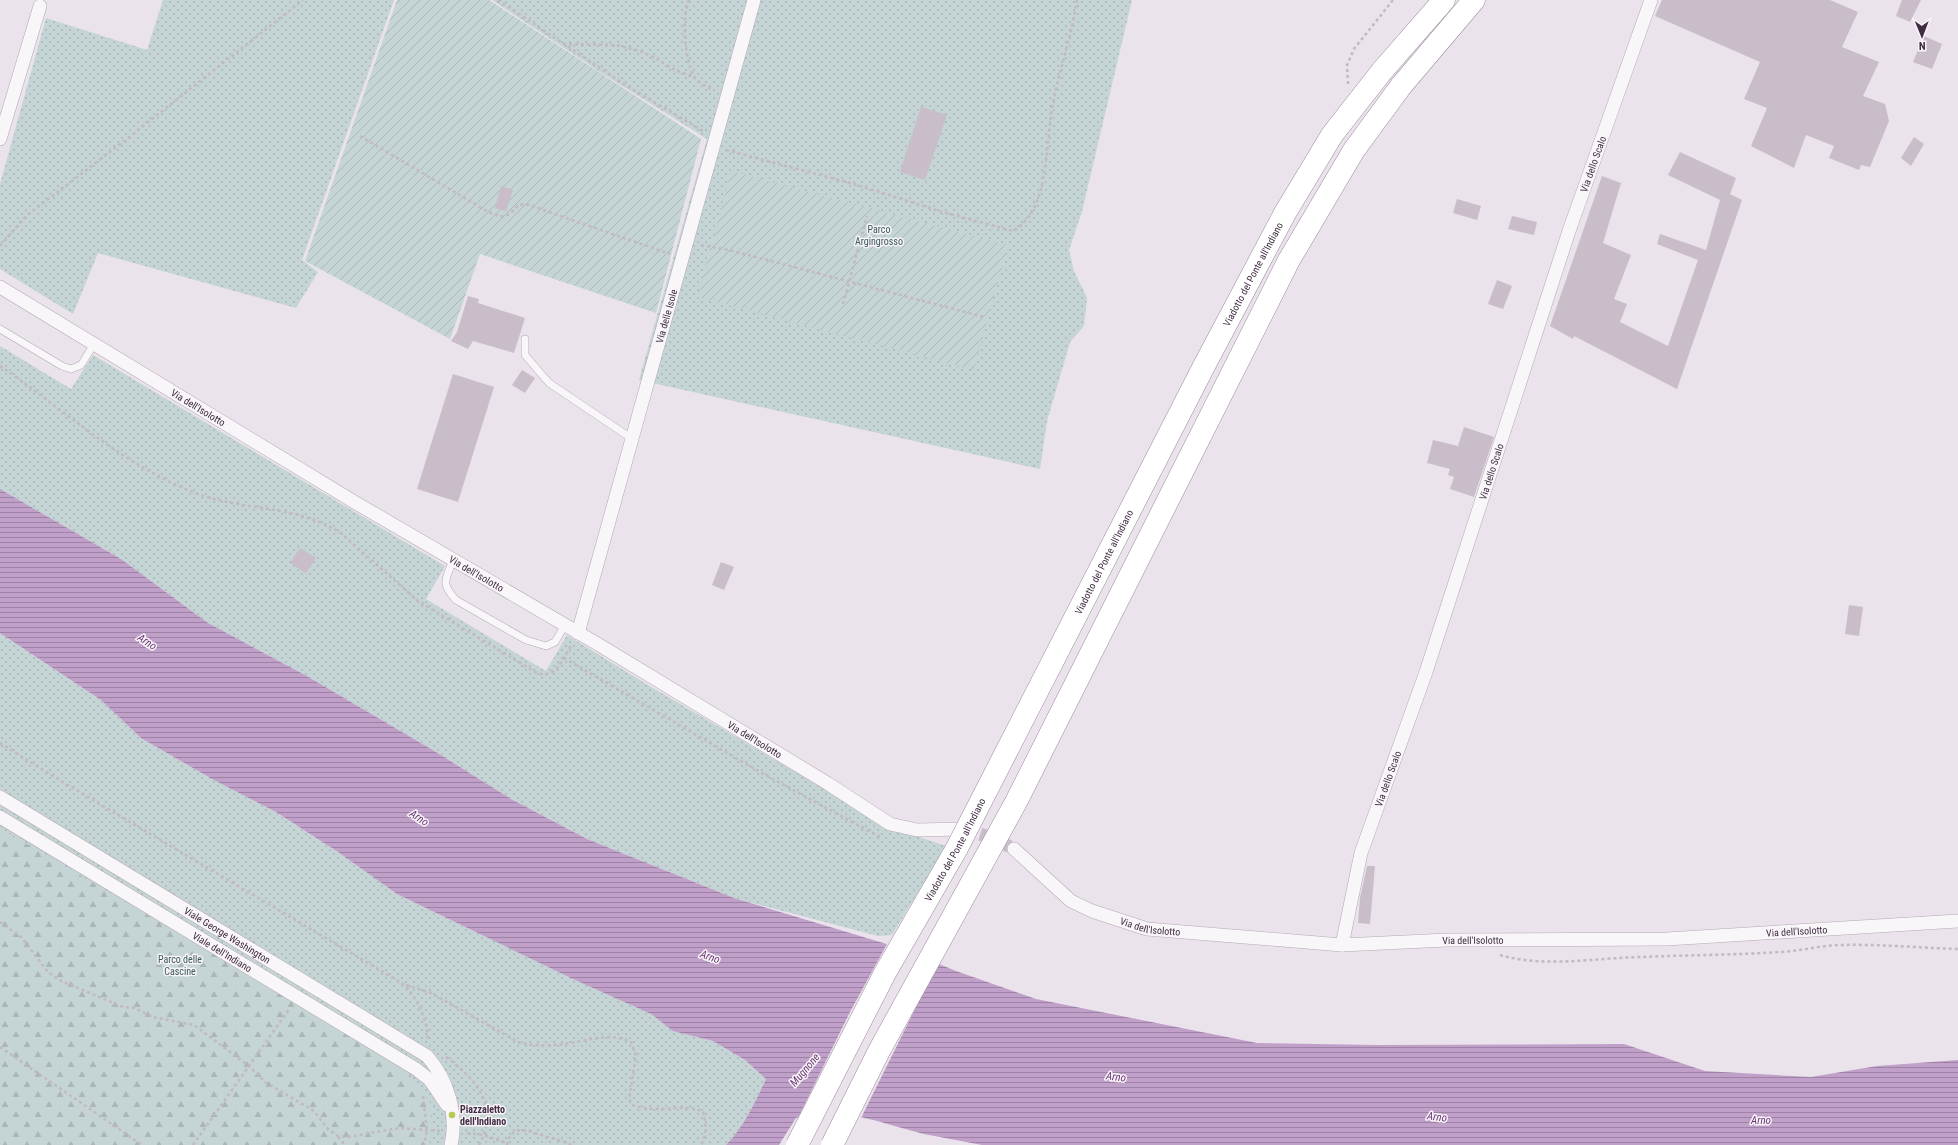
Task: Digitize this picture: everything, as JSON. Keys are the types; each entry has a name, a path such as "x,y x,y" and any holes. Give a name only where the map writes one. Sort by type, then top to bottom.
{"highway":[{"name":"Viadotto del Ponte all'Indiano","path":"797,1145 885,973 961,841 1201,373 1285,214 1332,136 1382,71 1444,0"},
{"path":"832,1145 879,1051 1016,802 1289,260 1354,150 1401,86 1474,0"}],"street":[{"name":"Via delle Isole","path":"578,633 754,0"},
{"name":"Via dello Scalo","path":"1342,945 1361,853 1426,672 1569,231 1651,0"},
{"path":"0,139 40,6"},
{"name":"Via dell'Isolotto","path":"0,287 827,783 890,824 917,830 962,829"},
{"name":"Viale George Washington","path":"0,798 427,1056 438,1070 442,1088"},
{"name":"Viale dell'Indiano","path":"0,817 298,997 425,1075 442,1088"},
{"name":"Via dell'Isolotto","path":"1014,849 1071,901 1092,911 1147,929 1342,945 1403,941 1667,939 1958,921"},
{"path":"442,1088 452,1114 454,1128 451,1145"}],"lane":[{"path":"0,329 62,366 70,369 81,365 94,344"},
{"path":"525,339 525,355 549,383 631,438"},
{"path":"453,560 445,582 447,590 462,603 526,640 546,646 556,642 565,625"}],"path":[{"path":"0,246 26,216 303,0"},
{"path":"498,0 562,44 714,142 939,211 1013,231 1020,228 1032,213 1041,190 1054,99 1074,21 1077,0"},
{"path":"689,0 685,16 686,42 689,63 695,78"},
{"path":"1348,90 1347,65 1354,49 1394,0"},
{"path":"562,44 616,45 640,51 658,59 673,69 695,78 726,100"},
{"path":"360,136 488,212 502,217 509,215 518,205 526,204 682,258"},
{"path":"843,304 867,216"},
{"path":"686,242 729,250 984,317"},
{"path":"0,366 28,385 86,430 132,461 176,484 199,494 232,503 283,511 317,520 330,526 342,534 422,604 537,673 544,676 550,675 557,669 578,633"},
{"path":"564,658 760,772 878,836 889,838"},
{"path":"0,743 61,781 405,985 431,992 520,1043 554,1045 612,1036 623,1038 631,1042 636,1056 629,1099 632,1105 654,1110 696,1108 703,1112 705,1122 704,1140 701,1145"},
{"path":"0,922 21,937 48,972 59,980 123,1007 134,1008 153,1017 194,1025 249,1066 274,1088 314,1111 328,1129 338,1136 345,1145"},
{"path":"1490,940 1490,952 1527,960 1555,961 1640,957 1728,956 1797,951 1842,945 1958,949"},
{"path":"405,985 415,997 424,1015 428,1044"},
{"path":"193,1145 298,997"},
{"path":"0,1047 142,1145"},
{"path":"445,1056 466,1073 481,1091 488,1116 479,1145"},
{"path":"424,1145 427,1130 423,1094 425,1075"},
{"path":"338,1136 355,1136 399,1128 427,1130"},
{"path":"483,1135 507,1144 511,1136 516,1131 527,1129 571,1145"}],"green space":[{"path":"163,0 394,0 302,260 318,272 296,308 98,253 73,314 0,269 0,184 46,18 147,50"},
{"path":"397,0 489,0 701,139 656,313 480,254 450,339 305,261"},
{"name":"Parco Argingrosso","path":"492,0 1132,0 1082,211 1069,250 1074,271 1087,298 1084,326 1070,342 1047,421 1040,469 639,380 707,139 600,72"},
{"path":"731,171 1008,245 974,370 697,297"},
{"path":"0,346 71,389 93,355 445,566 426,599 546,671 567,635 648,685 889,827 946,846 892,935 878,936 734,898 587,839 511,799 436,752 305,675 208,623 121,559 0,489"},
{"name":"Parco delle Cascine","path":"0,633 101,700 141,738 212,779 276,812 338,852 397,894 575,980 651,1014 673,1031 713,1041 745,1060 766,1079 744,1122 726,1145 0,1145"},
{"path":"0,828 320,1017 408,1072 430,1103 433,1127 429,1145 0,1145"}],"water":[{"path":"0,489 121,559 208,623 305,675 436,752 511,799 587,839 734,898 900,948 956,971 1036,999 1257,1043 1377,1045 1624,1044 1705,1071 1811,1077 1877,1066 1958,1060 1958,1145 982,1145 924,1134 860,1117 827,1113 811,1114 796,1118 779,1145 726,1145 744,1122 766,1079 745,1060 713,1041 673,1031 651,1014 575,980 397,894 338,852 276,812 212,779 141,738 101,700 0,633"}],"pier":[{"path":"888,942 921,954 931,977 860,1120 818,1114 797,1120 850,1012"}],"building":[{"path":"1662,0 1830,0 1858,12 1842,47 1879,62 1863,96 1885,104 1889,121 1870,167 1861,165 1859,170 1829,158 1834,146 1806,135 1794,168 1751,146 1767,108 1744,99 1760,62 1655,16"},
{"path":"1902,0 1921,0 1910,22 1896,16"},
{"path":"1924,36 1942,44 1932,69 1913,62"},
{"path":"921,107 947,115 925,180 900,172"},
{"path":"1914,137 1924,144 1911,166 1901,158"},
{"path":"1680,152 1736,178 1730,194 1742,200 1677,389 1574,336 1573,339 1550,326 1602,176 1621,183 1603,243 1631,255 1614,299 1627,304 1620,322 1668,346 1698,260 1657,244 1660,234 1706,250 1720,200 1668,175"},
{"path":"501,186 513,190 506,211 495,208"},
{"path":"1457,199 1481,206 1477,220 1453,213"},
{"path":"1512,216 1537,222 1534,235 1508,229"},
{"path":"1497,280 1512,286 1503,309 1488,304"},
{"path":"468,296 479,299 478,303 525,318 514,353 473,341 468,349 451,341 457,332"},
{"path":"522,370 535,378 525,393 512,385"},
{"path":"453,374 494,387 458,502 417,489"},
{"path":"1464,427 1494,437 1474,497 1450,489 1454,477 1448,475 1450,469 1427,463 1433,440 1458,446"},
{"path":"300,548 316,558 306,573 290,563"},
{"path":"721,562 734,567 724,590 712,585"},
{"path":"1849,605 1863,607 1859,636 1845,634"},
{"path":"1367,866 1375,866 1370,924 1358,923 1360,898"}],"tunnel":[{"path":"962,829 993,838 1014,849"}],"place":[{"name":"Piazzaletto dell'Indiano","path":"452,1115"}],"water label":[{"name":"Arno","path":"147,642"},
{"name":"Arno","path":"419,818"},
{"name":"Arno","path":"710,957"},
{"name":"Mugnone","path":"805,1070"},
{"name":"Arno","path":"1116,1077"},
{"name":"Arno","path":"1437,1117"},
{"name":"Arno","path":"1761,1120"}]}
